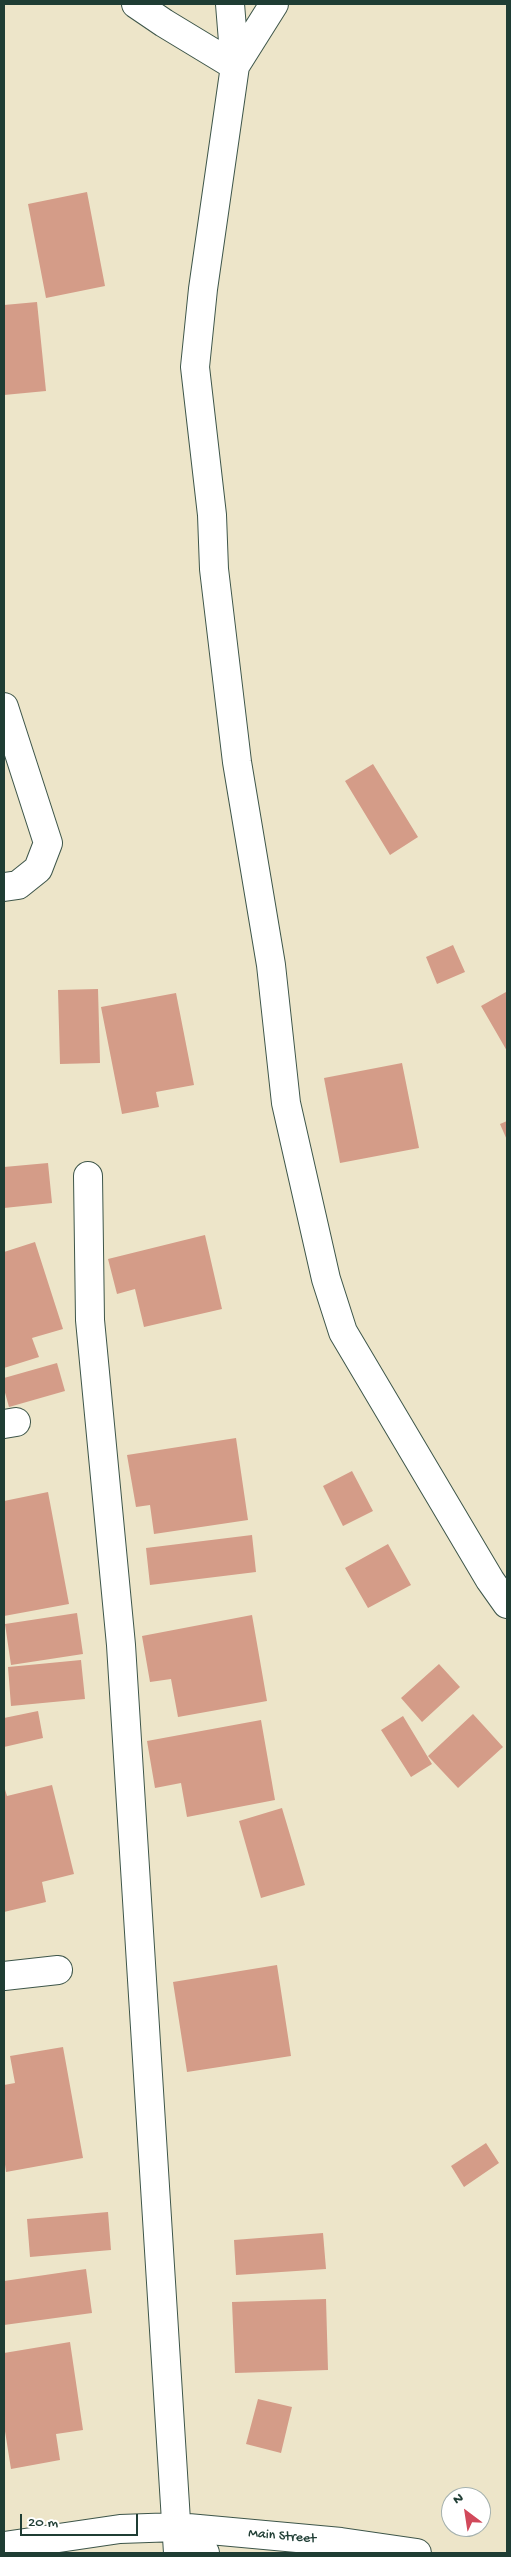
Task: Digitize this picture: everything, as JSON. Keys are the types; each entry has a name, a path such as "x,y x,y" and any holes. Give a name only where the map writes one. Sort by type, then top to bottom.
{"street":[{"path":"136,4 164,24 235,66"},
{"path":"230,4 235,66 203,289 195,366 212,515 214,569 237,762 271,965 286,1103 326,1279 343,1332 490,1580 507,1604"},
{"path":"235,66 274,4"},
{"path":"4,707 48,844 38,869 18,885 4,887"},
{"path":"88,1176 90,1320 121,1645 177,2540 206,2553"},
{"path":"4,1976 58,1970"},
{"name":"Main Street","path":"4,2546 120,2529 177,2540 341,2542 417,2553"}],"building":[{"path":"87,192 105,286 46,298 28,204"},
{"path":"37,302 46,391 4,395 4,305"},
{"path":"373,764 418,837 390,855 345,781"},
{"path":"453,945 465,972 437,984 426,957"},
{"path":"98,989 100,1063 60,1064 58,990"},
{"path":"506,992 507,995 507,1051 481,1006"},
{"path":"176,993 194,1085 156,1092 159,1107 122,1114 101,1007"},
{"path":"402,1063 419,1148 340,1163 324,1078"},
{"path":"507,1121 507,1140 500,1124"},
{"path":"48,1163 52,1203 4,1208 4,1167"},
{"path":"205,1235 222,1309 144,1327 135,1289 117,1294 108,1259"},
{"path":"35,1242 63,1329 32,1338 39,1357 4,1368 4,1252"},
{"path":"57,1363 65,1391 9,1407 4,1389 4,1378"},
{"path":"236,1438 248,1520 154,1534 150,1505 136,1507 127,1455"},
{"path":"352,1471 373,1511 343,1526 323,1486"},
{"path":"48,1492 69,1604 4,1616 4,1501"},
{"path":"252,1535 256,1572 150,1585 146,1548"},
{"path":"388,1544 411,1585 368,1608 345,1568"},
{"path":"77,1613 83,1654 11,1665 5,1624"},
{"path":"252,1615 267,1701 178,1717 171,1679 150,1682 142,1636"},
{"path":"81,1660 85,1699 11,1706 8,1667"},
{"path":"439,1664 460,1687 422,1722 401,1698"},
{"path":"38,1711 43,1738 4,1747 4,1718"},
{"path":"473,1714 503,1747 458,1788 428,1756"},
{"path":"403,1716 432,1764 411,1777 381,1730"},
{"path":"261,1720 275,1800 187,1817 181,1783 155,1788 147,1741"},
{"path":"52,1785 74,1874 42,1882 46,1902 4,1912 4,1786 7,1796"},
{"path":"282,1808 305,1885 261,1898 239,1821"},
{"path":"277,1965 291,2056 187,2072 173,1982"},
{"path":"63,2047 83,2158 6,2172 4,2157 4,2085 15,2083 10,2056"},
{"path":"486,2143 499,2163 464,2187 451,2166"},
{"path":"108,2212 111,2250 30,2257 27,2219"},
{"path":"323,2233 326,2269 236,2275 234,2240"},
{"path":"86,2269 92,2313 4,2325 4,2281"},
{"path":"326,2299 328,2370 235,2373 232,2302"},
{"path":"70,2342 83,2430 56,2434 60,2460 11,2469 4,2425 4,2353"},
{"path":"258,2399 292,2407 281,2453 246,2444"}]}
